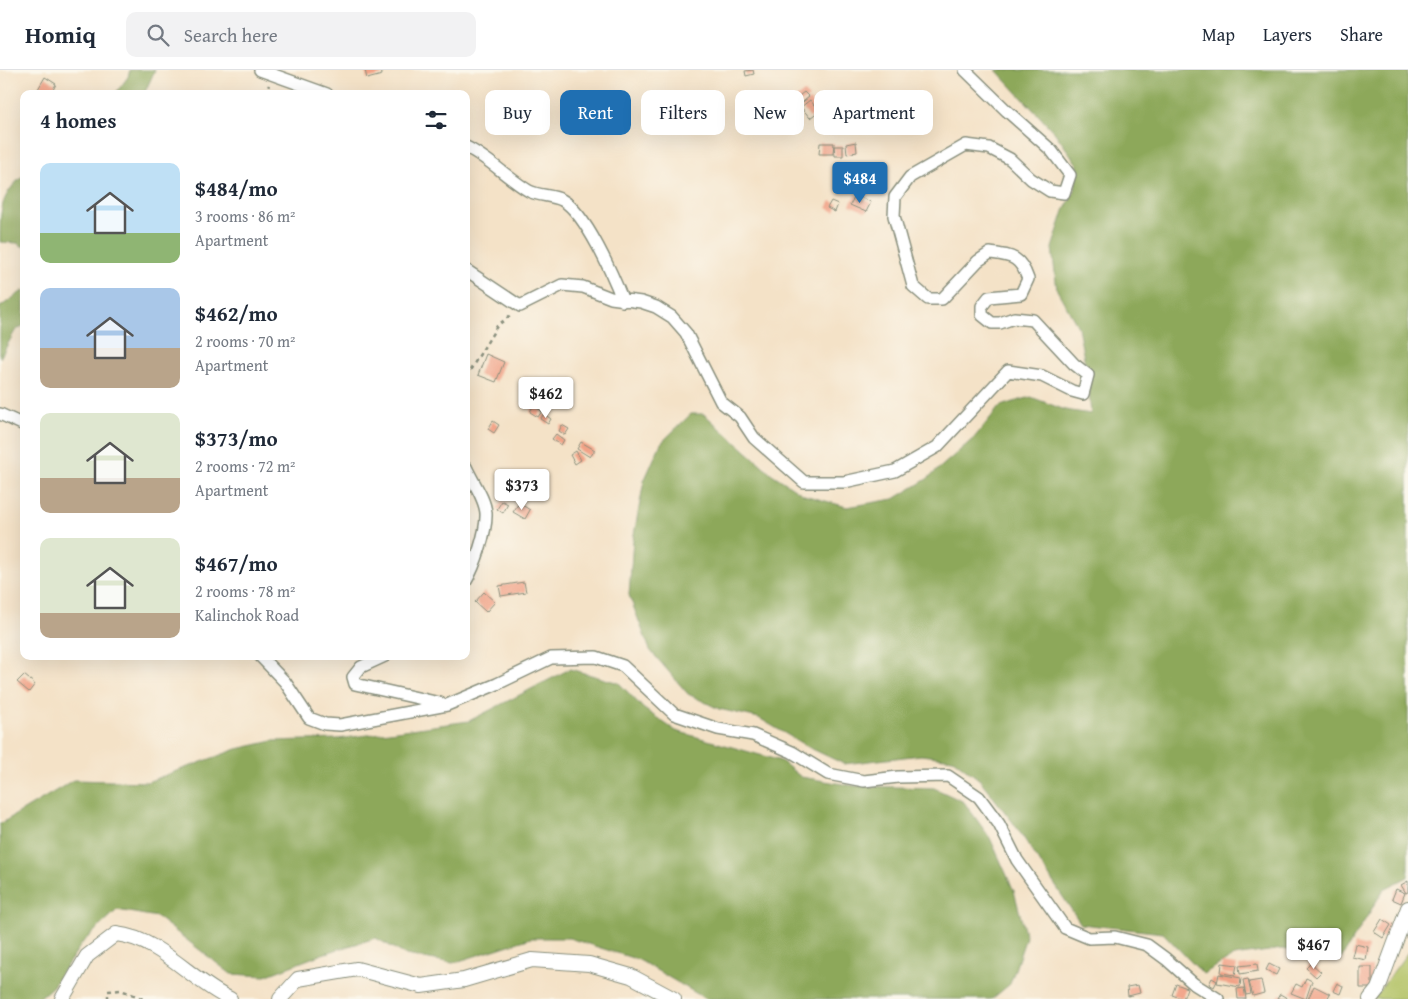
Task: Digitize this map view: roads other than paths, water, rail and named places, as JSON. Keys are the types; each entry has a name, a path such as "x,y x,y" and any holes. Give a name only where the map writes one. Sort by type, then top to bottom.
{"street":[{"path":"260,70 316,90"},
{"path":"470,273 520,306 562,285 583,287 623,301 641,302 656,307 672,317 686,333 721,402 740,417 754,438 804,482 844,482 895,470 937,447 1008,371 1042,376 1072,392 1083,394 1088,375 1074,364 1033,320 1014,318 1000,323 992,323 982,315 982,306 989,297 1020,294 1028,279 1023,264 1010,256 990,253 978,261 942,299 928,299 913,286 894,216 895,197 910,178 966,145 989,148 1010,159 1031,179 1050,191 1064,192 1070,175 1051,150 1007,112 965,70"},
{"path":"470,149 480,154 530,192 562,200 573,209 610,267 623,301"},
{"path":"0,414 20,424"},
{"path":"470,476 486,514 482,539 470,570"},
{"path":"264,660 285,682 309,718 325,724 340,725 447,705 551,658 596,657 623,666 674,714 718,729 752,735 792,752 828,774 864,782 898,777 948,776 979,797 999,824 1018,860 1065,928 1089,938 1115,937 1147,945 1194,984 1218,999"},
{"path":"377,660 362,667 353,677 355,684 447,705"},
{"path":"1370,999 1378,989 1403,916 1408,908"},
{"path":"62,999 87,956 116,934 133,936 156,948 184,970 230,999"},
{"path":"280,999 298,979 357,969 421,986 464,980 532,960 588,964 631,976 674,999"}]}
